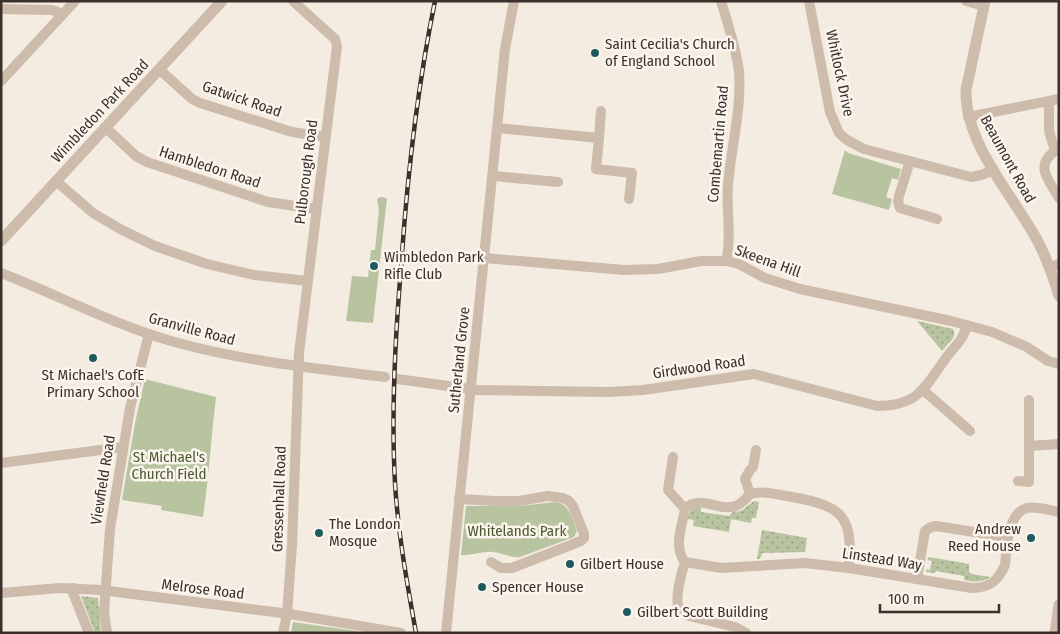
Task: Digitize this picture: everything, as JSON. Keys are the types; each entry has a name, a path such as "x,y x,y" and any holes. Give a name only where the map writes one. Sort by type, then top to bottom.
{"street":[{"path":"1,82 75,1"},
{"name":"Wimbledon Park Road","path":"1,241 222,1"},
{"name":"Pulborough Road","path":"293,1 335,39 337,46 307,281 299,365"},
{"name":"Sutherland Grove","path":"446,633 505,49 514,1"},
{"name":"Combemartin Road","path":"721,1 737,58 739,79 737,118 728,186 728,248 726,261"},
{"name":"Whitlock Drive","path":"809,1 830,112 840,133 847,140 864,149 971,177 994,170"},
{"path":"966,1 985,3"},
{"name":"Beaumont Road","path":"985,3 966,90 968,117 994,170 1054,266 1059,296"},
{"path":"1,9 52,10 63,14"},
{"name":"Gatwick Road","path":"159,69 192,99 200,103 292,132 325,137"},
{"path":"968,117 1054,100 1049,131 1057,151 1045,160 1044,170 1059,198"},
{"path":"601,111 595,173 632,173 630,199"},
{"name":"Hambledon Road","path":"105,128 136,156 147,162 268,202 316,209"},
{"path":"498,128 599,138"},
{"path":"910,161 899,196 900,208 937,219"},
{"path":"493,176 558,182"},
{"path":"56,181 93,213 155,246 216,266 254,275 307,281"},
{"name":"Skeena Hill","path":"485,258 564,266 631,270 658,269 711,260 726,261 739,264 765,278 800,289 992,332 1033,350 1048,361 1059,364"},
{"name":"Granville Road","path":"1,273 102,317 149,334 220,354 385,377"},
{"name":"Girdwood Road","path":"470,389 630,391 754,374 877,406 891,406 902,403 923,390 949,354 962,340 967,325"},
{"name":"Viewfield Road","path":"107,633 104,612 110,529 130,408 149,334"},
{"name":"Gressenhall Road","path":"283,633 287,614 298,511 299,365"},
{"path":"397,379 470,389"},
{"path":"923,390 970,431"},
{"path":"1018,482 1029,482 1029,400"},
{"path":"1029,446 1059,444"},
{"path":"1,463 123,447"},
{"path":"750,494 745,479 753,467 756,450"},
{"path":"673,456 668,490 685,509"},
{"path":"746,633 735,627 688,616 679,608 677,598 685,562 680,557 678,545 685,509 695,502 728,507 737,506 750,494 764,493 817,502 834,510 841,516 848,529 850,546 848,568"},
{"path":"459,498 519,501 556,496 569,501 573,506 584,534 584,538 581,541 512,568 501,568 491,562"},
{"name":"Linstead Way","path":"685,562 721,568 805,563 972,588 987,587 1000,576 1005,565 1012,522 1017,514 1028,508 1059,512"},
{"path":"917,580 925,531 931,527 936,526 999,536"},
{"name":"Melrose Road","path":"1,593 51,588 105,591 287,614 401,633"},
{"path":"73,588 89,633"},
{"path":"1055,633 1059,605"}],"green space":[{"path":"845,150 848,153 901,169 898,180 892,178 886,197 892,199 889,210 832,194"},
{"name":"Wimbledon Park Rifle Club","path":"380,197 387,198 373,323 346,321 352,276 368,277 371,250 375,250 379,210 377,199"},
{"path":"917,321 953,329 953,338 942,351"},
{"name":"St Michael's Church Field","path":"145,379 216,397 203,517 161,510 162,506 122,500 135,423"},
{"path":"754,501 759,502 756,518 752,518 751,523 731,519 729,532 693,526 694,520 687,519 690,512 696,507 701,508 701,512 729,516 733,512 741,511"},
{"name":"Whitelands Park","path":"560,503 570,512 577,531 574,537 520,557 493,552 461,555 466,506 520,506"},
{"path":"762,530 807,538 805,552 762,553 760,559 757,559"},
{"path":"929,557 969,564 969,572 972,574 990,577 974,582 964,580 964,576 936,571 935,573 926,572 926,569 930,570 932,561 927,560"},
{"path":"81,596 98,598 101,633 95,633"},
{"path":"293,622 356,631 356,633 291,633"}],"railway":[{"path":"416,633 403,558 396,502 393,429 394,375 403,234 410,167 418,100 435,1"}],"place":[{"name":"Saint Cecilia's Church of England School","path":"595,53"},
{"name":"Wimbledon Park Rifle Club","path":"374,266"},
{"name":"St Michael's CofE Primary School","path":"93,358"},
{"name":"The London Mosque","path":"319,533"},
{"name":"Andrew Reed House","path":"1031,538"},
{"name":"Gilbert House","path":"570,564"},
{"name":"Spencer House","path":"482,587"},
{"name":"Gilbert Scott Building","path":"627,612"}]}
